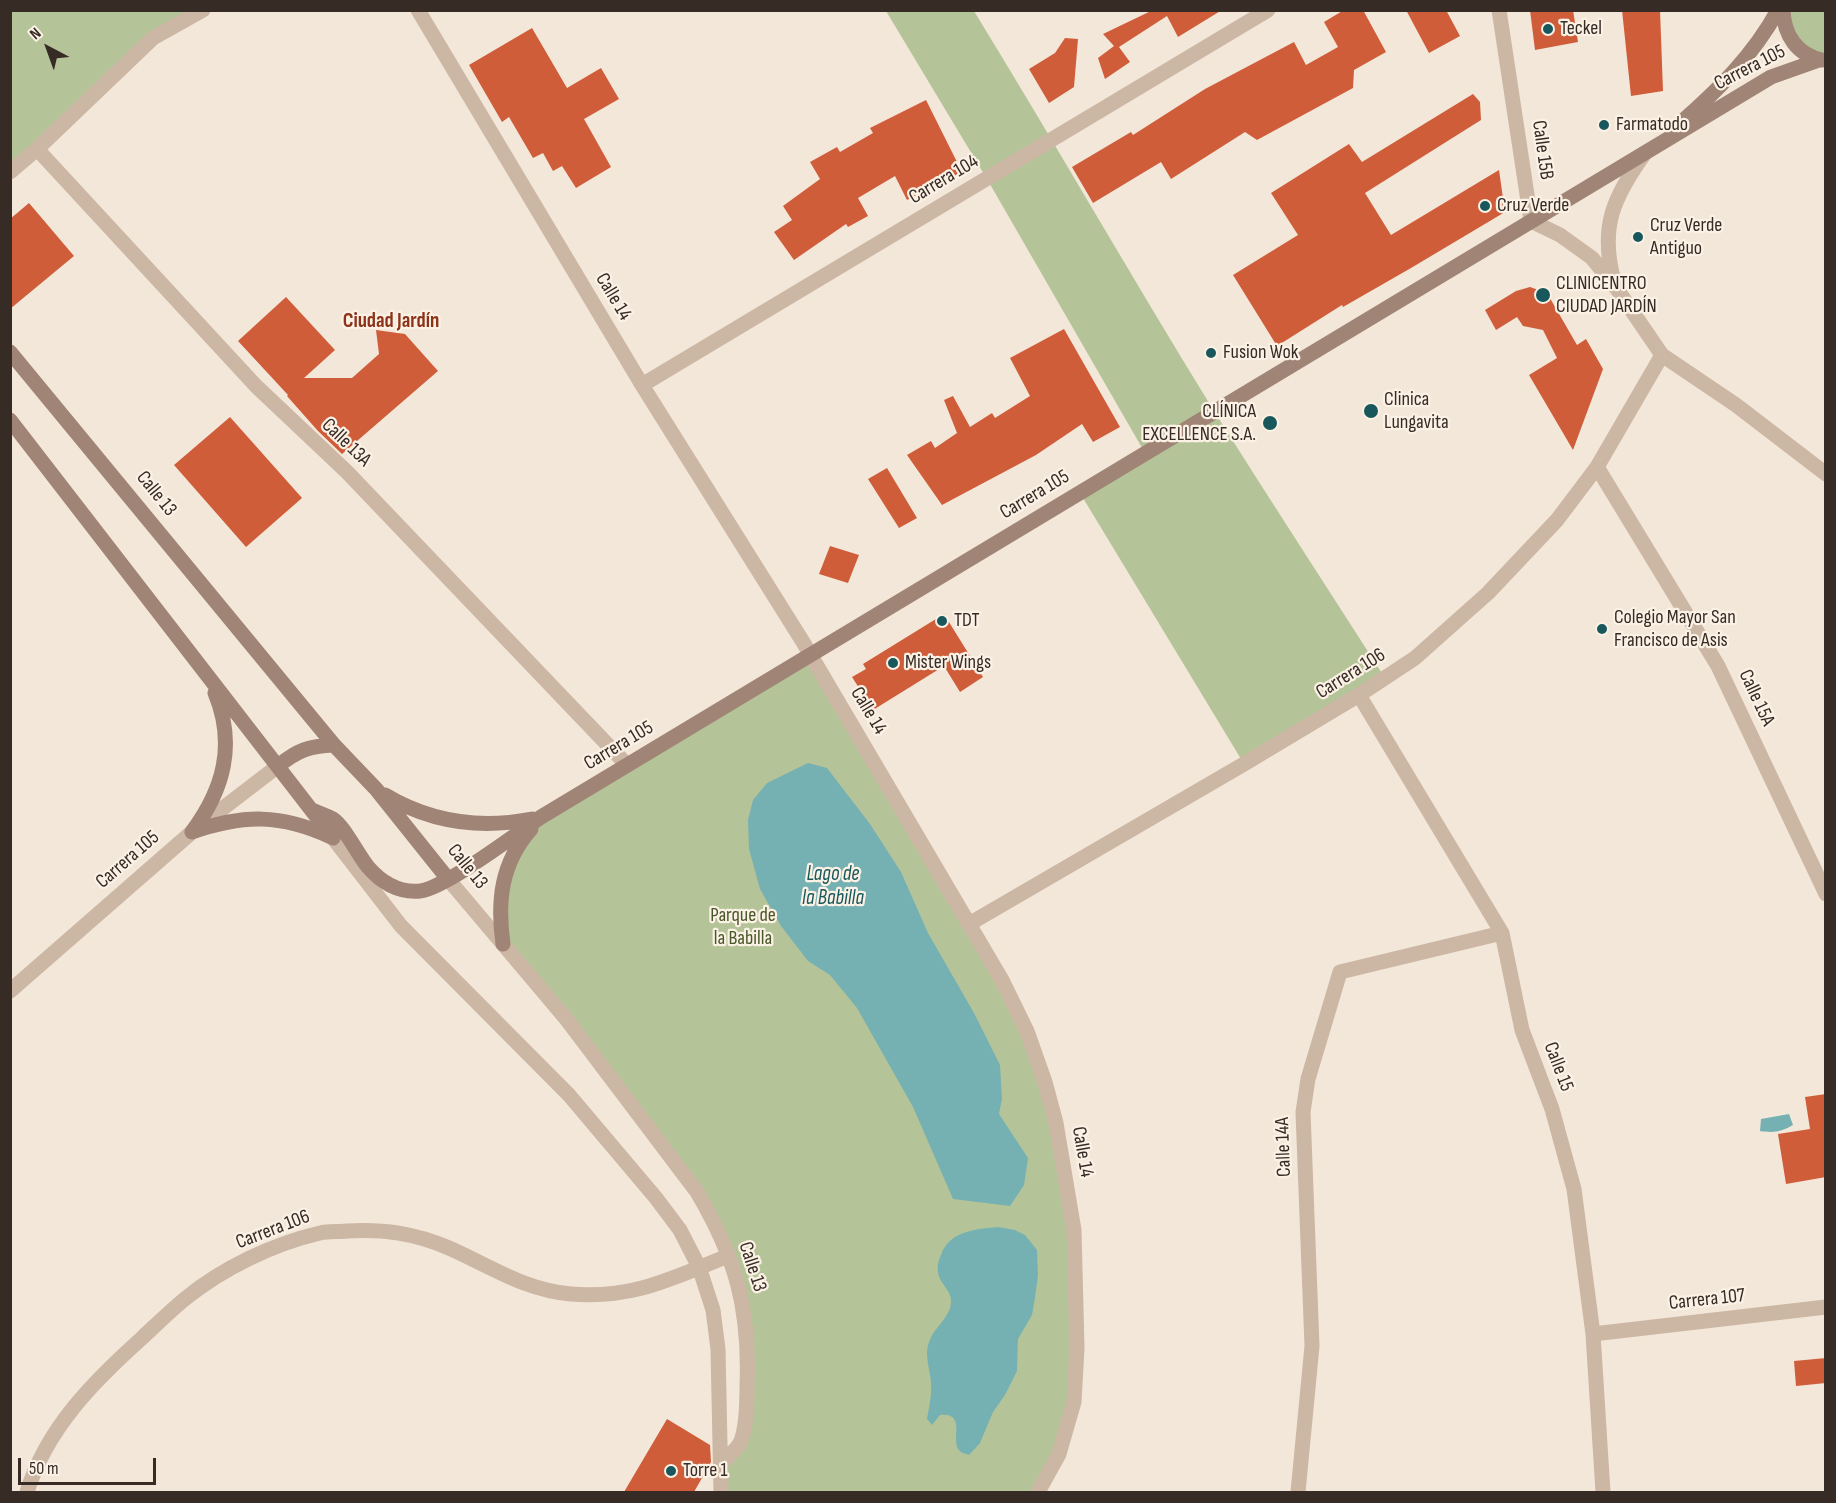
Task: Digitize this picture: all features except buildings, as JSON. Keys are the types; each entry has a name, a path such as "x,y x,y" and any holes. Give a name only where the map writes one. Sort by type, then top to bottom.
{"main road":[{"name":"Carrera 105","path":"1646,152 1735,72 1760,41 1778,10"},
{"name":"Carrera 105","path":"1783,10 1788,35 1796,46 1806,55 1822,61"},
{"name":"Carrera 105","path":"312,810 334,820 378,878 390,886 408,891 429,889 448,879 541,817 1771,77 1822,61"},
{"name":"Calle 13","path":"10,351 334,745 376,789 448,879"},
{"path":"10,420 333,838"},
{"path":"192,832 208,811 225,762 226,736 222,711 206,674"},
{"path":"278,766 295,753 314,746 334,745"},
{"path":"376,789 409,808 455,822 513,823 541,817"},
{"path":"503,944 499,916 502,889 509,863 523,838 541,817"},
{"path":"192,832 221,822 251,818 280,820 309,827 333,838"}],"street":[{"path":"10,172 153,38 203,10"},
{"name":"Calle 14","path":"417,10 642,385 810,655 1002,980 1022,1021 1045,1082 1056,1123 1074,1230 1077,1348 1074,1402 1059,1454 1038,1492"},
{"name":"Carrera 104","path":"642,385 1268,10"},
{"name":"Calle 15B","path":"1499,10 1531,221"},
{"name":"Calle 13A","path":"37,149 256,386 347,472 627,765"},
{"path":"1617,289 1609,262 1608,234 1613,206 1625,181 1646,152"},
{"path":"1531,221 1560,235 1592,258 1617,289 1662,355 1736,405 1826,474"},
{"name":"Carrera 106","path":"969,924 1359,695 1415,658 1488,592 1557,520 1598,467 1662,355"},
{"name":"Calle 15A","path":"1598,467 1718,666 1826,894"},
{"name":"Calle 15","path":"1359,695 1502,933 1522,1030 1552,1109 1574,1188 1593,1334 1603,1492"},
{"name":"Carrera 105","path":"10,991 192,832 278,766"},
{"path":"333,838 401,927 569,1095 680,1230 699,1267 713,1310 718,1349 721,1492"},
{"name":"Calle 13","path":"448,879 567,1020 697,1192 713,1220 736,1276 743,1306 748,1346 747,1401 741,1442 720,1465"},
{"name":"Calle 14A","path":"1298,1492 1312,1346 1303,1112 1308,1079 1340,972 1502,933"},
{"name":"Carrera 106","path":"27,1492 35,1467 63,1419 108,1369 187,1297 231,1268 278,1246 321,1232 378,1230 413,1235 448,1247 520,1283 571,1294 606,1294 645,1288 676,1278 728,1256"},
{"name":"Carrera 107","path":"1593,1334 1826,1307"}],"green space":[{"path":"11,11 203,11 153,38 11,172"},
{"path":"886,11 974,11 1214,411 1385,678 1244,764 1080,493 1145,453 987,179"},
{"path":"1783,11 1825,11 1825,61 1806,55"},
{"name":"Parque de la Babilla","path":"810,655 1027,1031 1074,1230 1074,1402 1038,1492 721,1492 720,1465 741,1442 748,1346 713,1220 503,944 502,889 541,817"}],"water":[{"name":"Lago de la Babilla","path":"808,763 827,768 870,824 901,872 928,933 974,1013 1000,1065 1002,1099 999,1114 1028,1158 1024,1185 1010,1206 953,1199 913,1107 857,1008 830,975 808,961 781,926 760,889 749,849 748,820 753,800 767,783"},
{"path":"1789,1114 1793,1125 1777,1131 1760,1131 1761,1119"},
{"path":"998,1227 1015,1230 1025,1235 1037,1250 1038,1275 1032,1315 1018,1339 1017,1371 993,1412 980,1443 969,1455 961,1452 957,1447 956,1423 953,1418 940,1415 932,1425 927,1419 931,1388 928,1347 931,1337 948,1313 951,1302 950,1294 939,1277 938,1264 945,1247 957,1236 972,1230"}],"place":[{"name":"Teckel","path":"1548,29"},
{"name":"Farmatodo","path":"1604,125"},
{"name":"Cruz Verde","path":"1485,206"},
{"name":"Cruz Verde Antiguo","path":"1638,237"},
{"name":"CLINICENTRO CIUDAD JARDÍN","path":"1543,295"},
{"name":"Fusion Wok","path":"1211,353"},
{"name":"Clinica Lungavita","path":"1371,411"},
{"name":"CLÍNICA EXCELLENCE S.A.","path":"1270,423"},
{"name":"TDT","path":"942,621"},
{"name":"Colegio Mayor San Francisco de Asis","path":"1602,629"},
{"name":"Mister Wings","path":"893,663"},
{"name":"Torre 1","path":"671,1471"}],"district":[{"name":"Ciudad Jardín","path":"391,322"}]}
